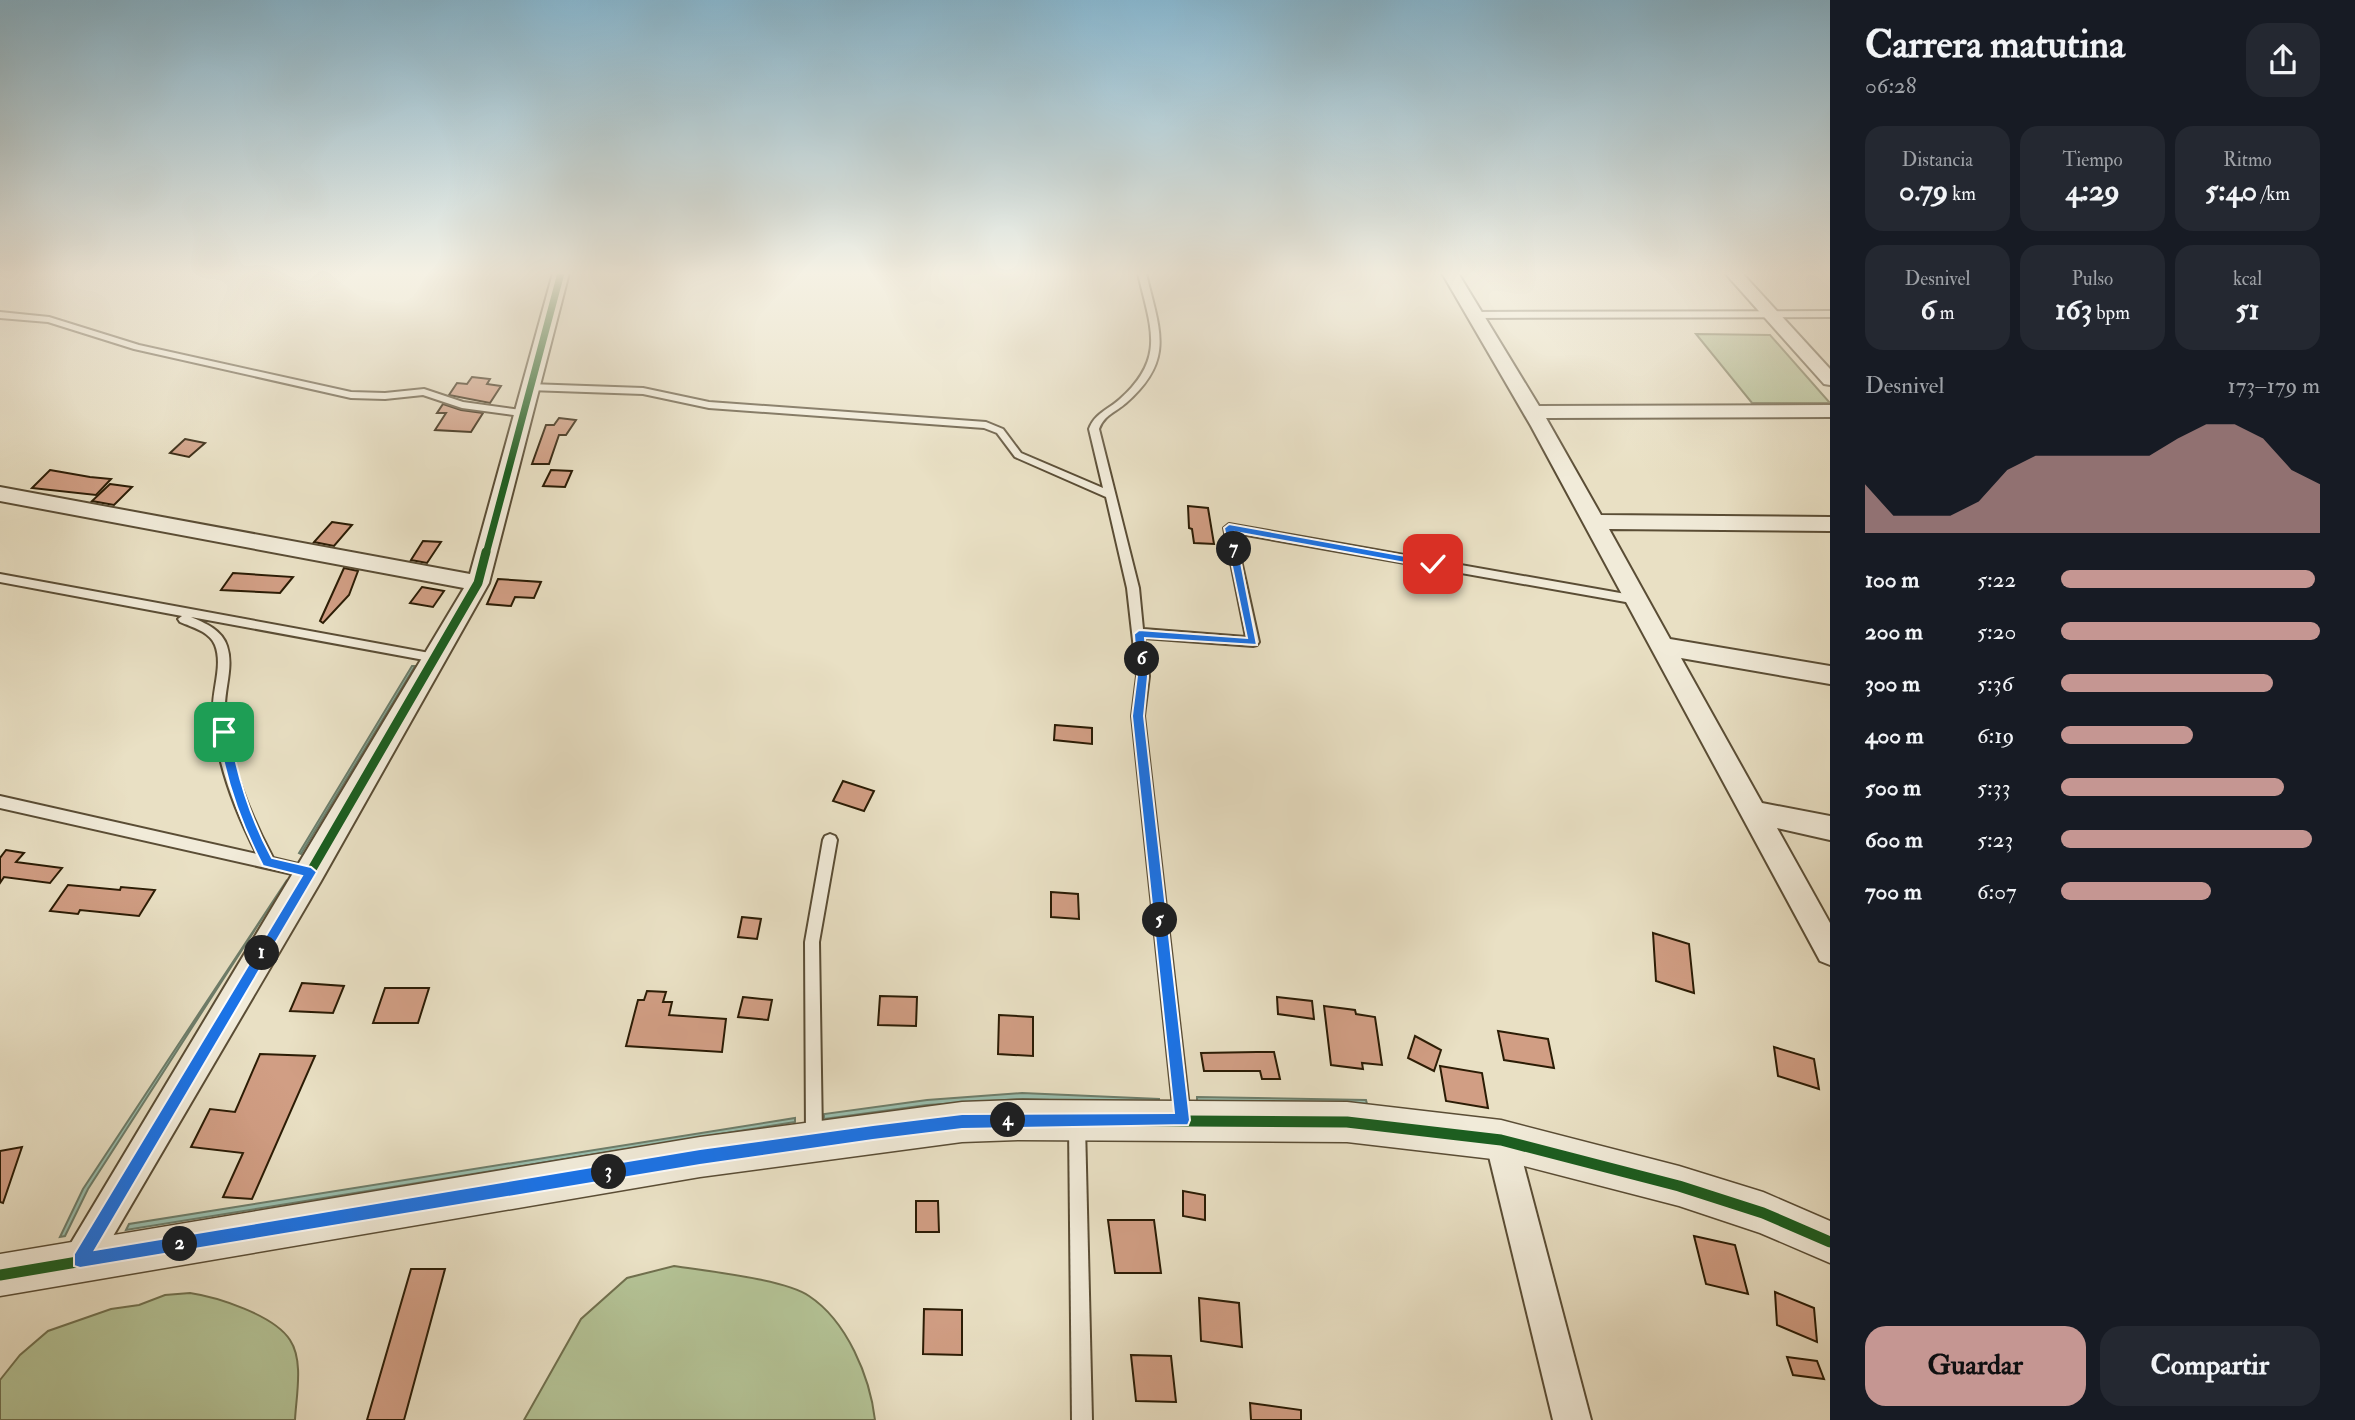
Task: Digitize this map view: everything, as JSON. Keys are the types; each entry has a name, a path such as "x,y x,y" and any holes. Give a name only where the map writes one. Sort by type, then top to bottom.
{"street":[{"path":"80,1260 311,872 478,583 542,339"},
{"path":"1489,339 1594,522 1830,951"},
{"path":"1793,339 1830,380"},
{"path":"1532,412 1830,411"},
{"path":"0,494 478,583"},
{"path":"1594,522 1830,524"},
{"path":"1662,646 1830,676"},
{"path":"1753,812 1830,828"},
{"path":"0,1275 814,1141 962,1122 1347,1122 1501,1140 1679,1186 1763,1213 1830,1242"},
{"path":"1501,1140 1572,1420"}],"lane":[{"path":"111,339 149,351 351,395 385,396 424,392 462,405 643,391 709,405 986,425 1000,431 1018,455 1028,461 1110,495"},
{"path":"1155,339 1157,351 1144,383 1097,418 1094,429 1133,587 1139,634 1143,676 1138,716 1182,1120"},
{"path":"1139,634 1253,642 1229,528 1637,600"},
{"path":"0,578 435,659"},
{"path":"168,611 206,630 216,637 222,647 219,713 229,767 255,839 268,862"},
{"path":"0,802 311,872"},
{"path":"814,1141 812,942 830,840"},
{"path":"1077,1121 1082,1420"}],"shaded area":[{"path":"1700,339 1774,339 1830,403 1752,403"},
{"path":"412,666 415,666 301,854 299,853"},
{"path":"287,880 88,1189 65,1236 60,1237 83,1189"},
{"path":"1022,1093 1159,1099 1159,1104 1023,1099 927,1105 824,1119 824,1114 927,1100"},
{"path":"1197,1097 1366,1100 1367,1104 1197,1101"},
{"path":"795,1118 795,1122 126,1230 129,1224"},
{"path":"674,1266 763,1280 809,1296 835,1320 854,1351 868,1386 875,1420 524,1420 581,1319 627,1278"},
{"path":"190,1293 229,1303 258,1315 282,1331 290,1340 298,1368 295,1420 0,1420 0,1380 20,1355 48,1331 111,1309 139,1305 165,1295"}],"building":[{"path":"472,377 490,379 487,384 501,386 490,403 449,395 457,383 467,384"},
{"path":"443,404 483,413 471,432 435,430 446,413 437,413"},
{"path":"559,418 576,420 566,435 559,435 549,464 532,464 546,425 554,425"},
{"path":"185,439 205,443 189,457 170,453"},
{"path":"50,470 111,479 96,495 32,488"},
{"path":"551,470 572,471 565,487 543,486"},
{"path":"110,484 132,487 114,505 92,501"},
{"path":"1188,506 1208,508 1214,544 1194,543 1192,529 1189,528"},
{"path":"332,522 352,525 334,546 314,542"},
{"path":"423,541 441,542 427,563 411,560"},
{"path":"344,568 358,571 349,595 323,623 320,621"},
{"path":"233,573 293,577 280,593 221,590"},
{"path":"498,579 541,582 534,598 515,597 511,606 487,604"},
{"path":"422,587 444,591 433,607 410,603"},
{"path":"1055,725 1092,728 1092,744 1054,740"},
{"path":"843,781 874,791 864,811 833,801"},
{"path":"6,850 24,853 16,862 62,868 50,883 4,877 0,883 0,858"},
{"path":"68,885 155,890 139,916 80,910 78,914 50,911"},
{"path":"1051,892 1078,894 1079,919 1051,917"},
{"path":"742,917 761,919 757,939 738,937"},
{"path":"1653,933 1689,944 1694,993 1656,981"},
{"path":"302,983 344,986 333,1013 290,1011"},
{"path":"385,988 429,988 418,1023 373,1023"},
{"path":"647,991 666,992 663,1002 672,1002 669,1015 726,1019 722,1052 626,1046 638,1000 644,1000"},
{"path":"880,996 917,997 916,1026 878,1025"},
{"path":"743,997 772,1000 768,1020 738,1017"},
{"path":"1277,997 1312,1001 1314,1019 1278,1014"},
{"path":"1324,1006 1355,1010 1356,1014 1375,1017 1382,1065 1362,1063 1363,1069 1331,1065"},
{"path":"999,1015 1033,1017 1033,1056 998,1054"},
{"path":"1498,1031 1548,1039 1554,1068 1504,1060"},
{"path":"1415,1036 1441,1050 1434,1071 1408,1058"},
{"path":"1774,1047 1814,1059 1819,1089 1778,1076"},
{"path":"1274,1052 1280,1079 1262,1079 1260,1071 1204,1071 1201,1053"},
{"path":"260,1054 315,1056 252,1199 223,1197 243,1153 191,1147 210,1109 235,1112"},
{"path":"1440,1066 1482,1073 1488,1108 1446,1101"},
{"path":"22,1147 3,1203 0,1202 0,1151"},
{"path":"1183,1191 1205,1195 1205,1220 1183,1216"},
{"path":"916,1201 938,1201 939,1232 916,1232"},
{"path":"1108,1220 1154,1220 1161,1273 1115,1273"},
{"path":"1694,1236 1735,1245 1748,1294 1706,1284"},
{"path":"411,1269 445,1269 404,1420 367,1420"},
{"path":"1775,1292 1814,1308 1817,1342 1777,1325"},
{"path":"1199,1298 1239,1303 1242,1347 1201,1341"},
{"path":"924,1309 962,1310 962,1355 923,1354"},
{"path":"1131,1355 1171,1356 1176,1402 1136,1401"},
{"path":"1787,1357 1817,1361 1824,1379 1793,1375"},
{"path":"1250,1403 1301,1410 1301,1420 1251,1420"}],"cycle path":[{"path":"80,1260 311,872 478,583 543,339"},
{"path":"0,1275 700,1157 962,1122 1019,1120 1347,1122 1501,1140 1679,1186 1763,1213 1830,1242"}],"route":[{"path":"224,732 229,767 255,839 268,862 311,872 80,1260 700,1157 873,1133 962,1122 1019,1119 1182,1120 1138,716 1138,695 1143,676 1139,634 1253,642 1229,528 1433,564"}]}
